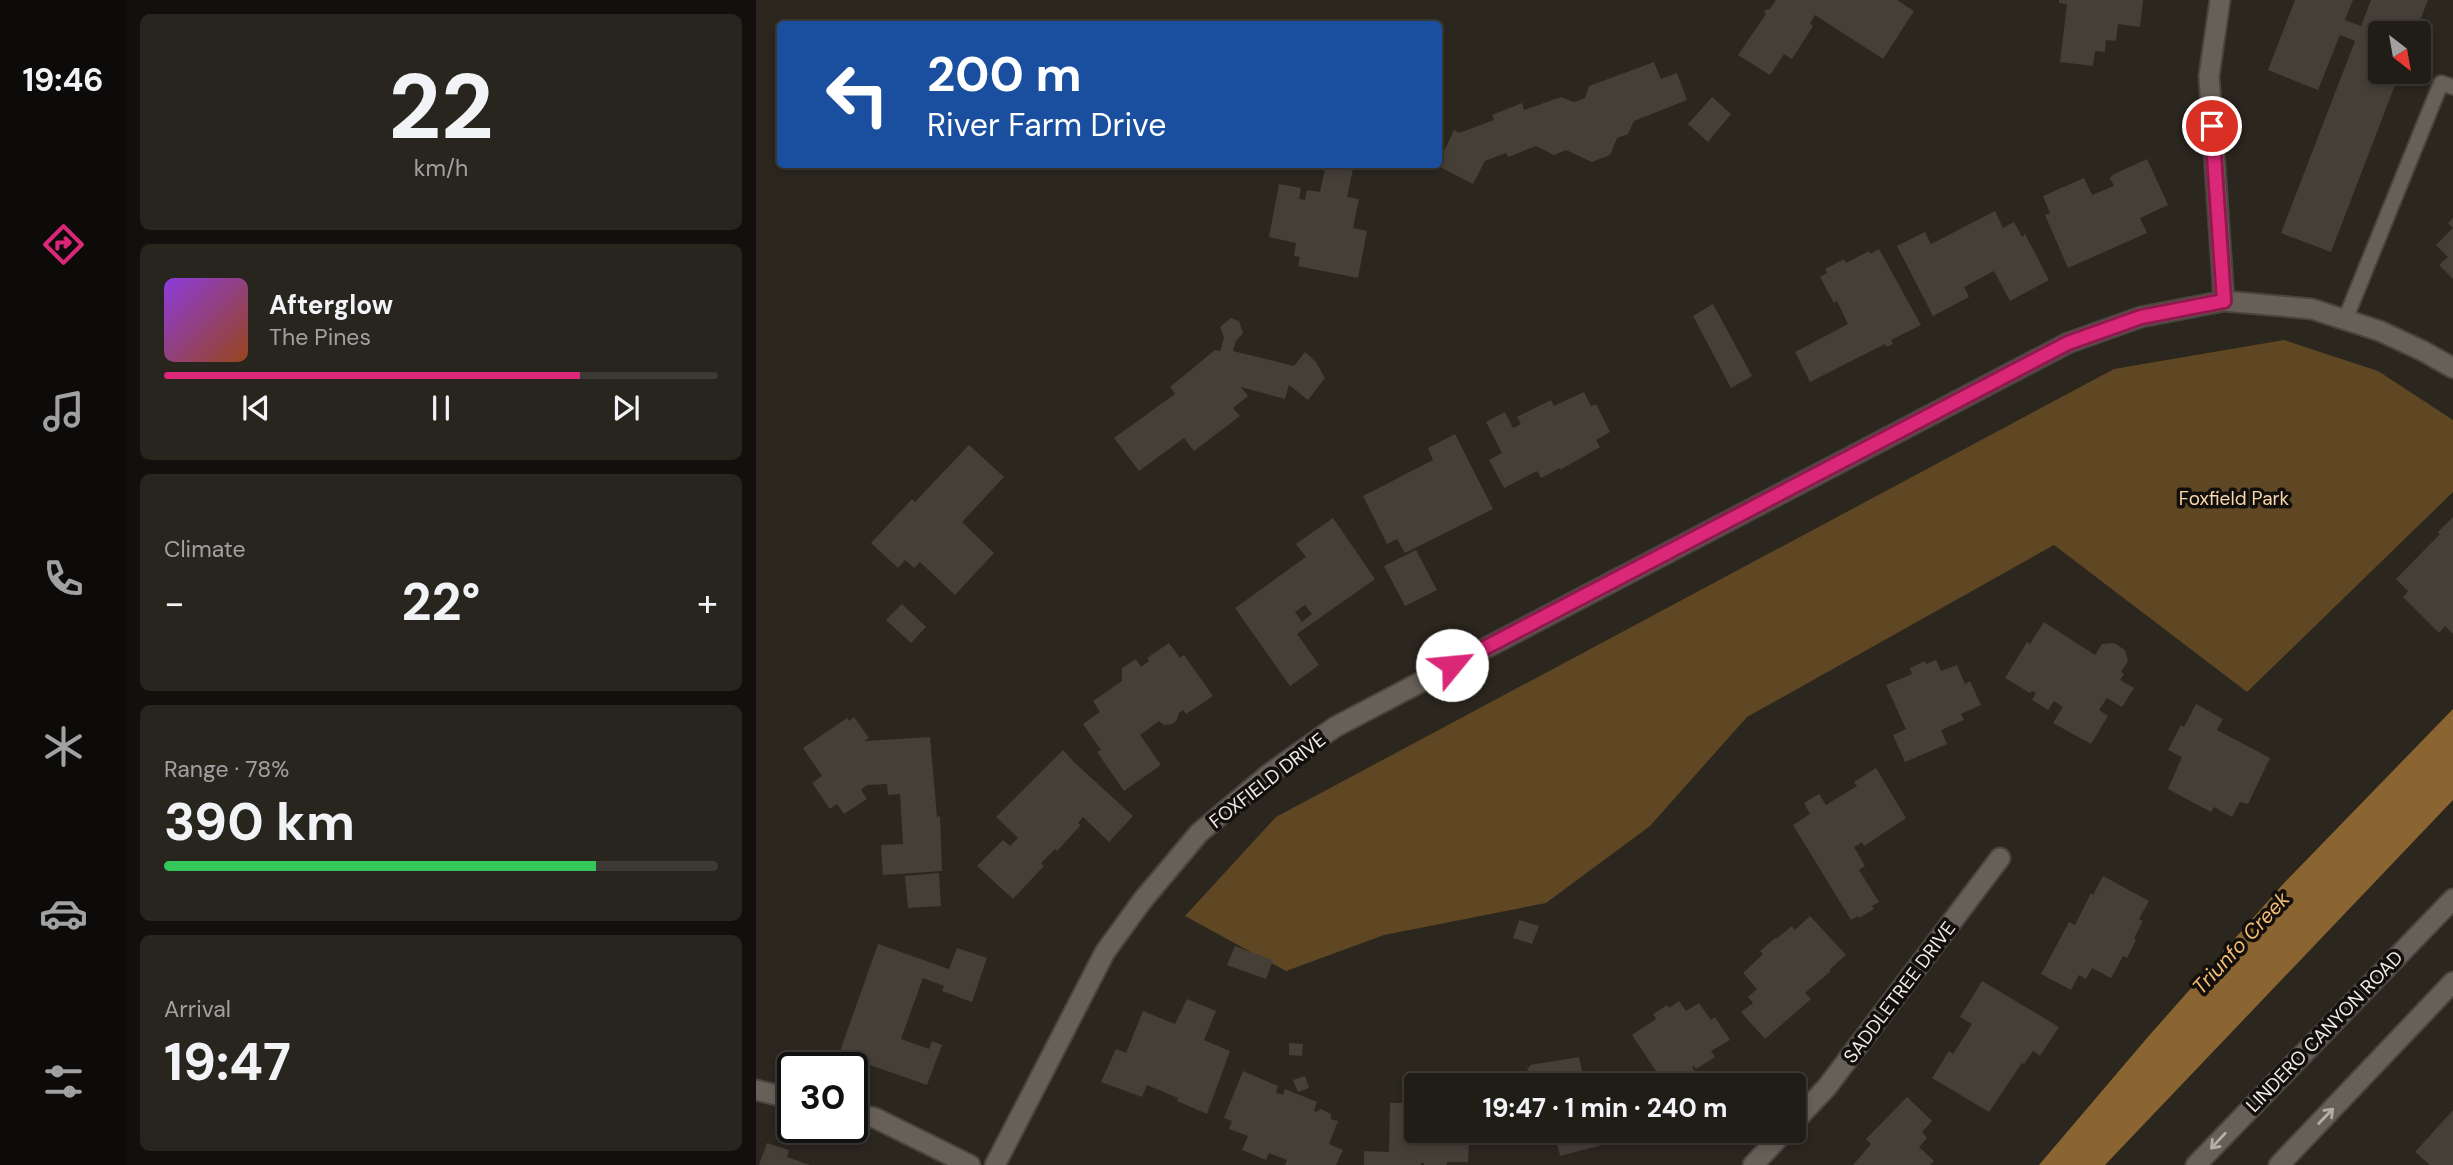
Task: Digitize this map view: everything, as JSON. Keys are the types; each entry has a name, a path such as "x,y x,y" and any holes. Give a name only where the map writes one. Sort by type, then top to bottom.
{"street":[{"path":"2220,0 2209,76 2224,301"},
{"name":"FOXFIELD DRIVE","path":"995,1165 1105,952 1142,901 1199,833 1269,774 1335,727 2068,343 2141,317 2224,301 2312,310 2380,331 2453,369"},
{"name":"SADDLETREE DRIVE","path":"1806,1109 1827,1087 2000,858"},
{"name":"LINDERO CANYON ROAD","path":"2196,1165 2453,899"},
{"path":"2279,1165 2453,982"},
{"path":"756,1090 777,1095"},
{"path":"868,1116 970,1165"},
{"path":"1753,1165 1774,1143"}],"lane":[{"path":"2345,320 2441,83 2453,88"}],"green space":[{"name":"Foxfield Park","path":"2284,340 2378,371 2453,420 2453,492 2247,692 2054,545 1747,717 1650,826 1546,903 1384,935 1286,971 1185,916 1276,817 2114,369"}],"water":[{"name":"Triunfo Creek","path":"2453,709 2453,800 2105,1165 2039,1165 2284,883"}],"building":[{"path":"1776,0 1897,0 1914,11 1883,59 1815,15 1810,23 1813,26 1792,59 1784,54 1770,75 1738,55 1766,14 1764,12 1769,10"},
{"path":"2059,0 2143,0 2140,27 2118,24 2116,41 2106,40 2105,52 2095,51 2093,66 2060,62 2067,4 2059,3"},
{"path":"2295,0 2353,0 2345,20 2361,26 2371,0 2428,0 2420,21 2368,21 2368,84 2395,84 2331,252 2281,233 2355,41 2340,35 2318,90 2268,70"},
{"path":"1654,62 1661,79 1677,73 1687,100 1634,121 1628,134 1617,138 1610,155 1592,162 1566,150 1554,155 1536,146 1508,157 1506,153 1485,161 1473,184 1442,168 1442,156 1454,130 1459,133 1494,120 1492,115 1522,103 1524,110 1561,97 1574,102 1585,98 1589,86"},
{"path":"1712,97 1731,114 1708,142 1688,124"},
{"path":"2147,159 2168,205 2140,218 2147,233 2068,268 2045,215 2050,213 2043,196 2084,178 2092,195 2114,186 2110,178 2114,174"},
{"path":"1325,168 1353,169 1347,197 1359,199 1353,228 1367,231 1358,278 1298,266 1300,257 1294,256 1296,243 1269,237 1279,184 1301,188 1299,199 1305,200 1307,190 1320,192"},
{"path":"1995,211 2003,228 2014,222 2022,237 2025,234 2049,280 2010,301 1994,271 1964,287 1969,297 1933,316 1897,246 1925,232 1931,244"},
{"path":"2453,228 2453,279 2439,265 2448,257 2436,245"},
{"path":"1879,249 1921,325 1891,340 1893,344 1887,347 1885,344 1810,382 1795,352 1848,324 1837,301 1834,303 1820,277 1827,273 1825,269 1844,259 1846,263"},
{"path":"1713,304 1752,376 1731,388 1693,316"},
{"path":"1231,318 1239,321 1243,333 1236,341 1233,351 1294,366 1305,352 1316,362 1325,378 1308,400 1289,385 1285,399 1241,387 1248,396 1233,408 1240,416 1194,451 1184,438 1139,471 1114,438 1175,394 1170,387 1215,350 1220,351 1224,338 1220,327"},
{"path":"1584,392 1591,406 1596,404 1610,432 1596,440 1600,447 1560,470 1541,478 1537,471 1504,488 1489,460 1502,453 1486,422 1505,412 1513,428 1521,424 1517,417 1551,400 1554,406"},
{"path":"1455,434 1493,509 1405,553 1397,539 1387,544 1363,496 1433,460 1428,448"},
{"path":"969,445 1004,477 962,522 994,553 955,595 920,562 914,568 905,560 898,568 871,543 912,499 915,502"},
{"path":"2453,517 2453,634 2445,626 2439,633 2403,597 2408,591 2396,579"},
{"path":"1333,518 1375,579 1297,634 1319,665 1290,686 1235,608 1306,557 1296,544","holes":["1305,605 1312,614 1302,622 1295,612"]},
{"path":"1416,550 1437,590 1405,606 1384,566"},
{"path":"902,604 926,627 911,643 886,620"},
{"path":"2044,622 2095,655 2102,644 2114,643 2125,650 2128,661 2121,672 2124,674 2120,680 2134,688 2122,707 2107,698 2099,710 2108,716 2091,744 2053,723 2063,707 2054,701 2048,710 2032,700 2036,693 2030,693 2005,678 2027,642 2030,644"},
{"path":"1169,643 1180,658 1184,655 1213,696 1186,714 1183,710 1172,724 1164,725 1159,721 1140,735 1161,765 1124,791 1097,752 1101,750 1083,724 1100,712 1093,701 1122,681 1122,668 1136,659 1141,667 1149,661 1147,658"},
{"path":"1936,660 1941,671 1957,665 1965,684 1970,681 1981,705 1961,714 1964,720 1941,730 1947,744 1905,762 1893,735 1906,729 1886,685 1912,674 1910,668 1925,661 1926,664"},
{"path":"2196,704 2223,719 2217,730 2270,758 2248,804 2240,802 2232,817 2214,807 2211,812 2168,789 2182,757 2168,750"},
{"path":"854,717 869,738 864,741 930,737 937,817 940,816 942,871 883,875 881,845 903,844 900,794 888,795 887,784 867,785 861,790 867,799 844,814 837,804 830,809 812,783 822,776 803,748 847,718 849,721"},
{"path":"1063,750 1133,816 1109,842 1083,817 1078,823 1081,825 1057,851 1055,849 1041,863 1044,866 1013,899 977,866 1003,840 1010,846 1018,838 996,817"},
{"path":"1876,768 1906,818 1864,846 1862,842 1854,847 1865,866 1859,870 1879,902 1872,906 1874,909 1851,920 1793,825 1810,814 1804,803 1819,794 1826,805 1857,786 1854,782"},
{"path":"939,873 941,906 908,908 905,876"},
{"path":"2103,876 2149,901 2139,919 2143,921 2134,938 2136,940 2127,958 2123,956 2111,978 2092,968 2086,979 2079,975 2071,990 2041,974 2069,922 2075,925"},
{"path":"1810,916 1846,955 1805,993 1811,999 1765,1039 1741,1012 1753,1003 1748,997 1757,989 1743,973 1763,954 1760,951 1775,938 1792,926 1795,930"},
{"path":"1519,920 1539,926 1532,944 1513,938"},
{"path":"878,944 949,969 957,948 987,958 972,1002 942,991 944,986 923,978 901,1039 929,1049 932,1041 942,1045 927,1085 868,1064 868,1052 840,1052"},
{"path":"1235,946 1273,960 1266,979 1227,965"},
{"path":"1982,981 2059,1027 2040,1056 2033,1051 2024,1064 2022,1063 1989,1112 1932,1078 1949,1051 1953,1054 1972,1024 1960,1017"},
{"path":"1187,999 1216,1011 1204,1040 1230,1051 1207,1114 1147,1085 1142,1097 1101,1082 1116,1049 1126,1053 1143,1011 1175,1024"},
{"path":"1679,1001 1686,1011 1699,1003 1711,1020 1715,1017 1730,1040 1711,1051 1715,1057 1696,1069 1692,1067 1696,1073 1657,1073 1632,1035 1656,1019 1653,1014 1667,1005 1669,1008"},
{"path":"1289,1043 1303,1044 1302,1056 1289,1055"},
{"path":"1579,1057 1582,1073 1529,1073 1527,1068 1530,1065"},
{"path":"1243,1071 1278,1086 1276,1093 1283,1095 1285,1089 1317,1102 1314,1110 1316,1112 1321,1109 1331,1114 1331,1119 1338,1121 1329,1144 1343,1150 1336,1165 1285,1165 1287,1160 1269,1153 1266,1160 1242,1150 1248,1136 1229,1129 1232,1121 1224,1118"},
{"path":"1305,1076 1309,1088 1298,1092 1293,1080"},
{"path":"1907,1097 1932,1121 1922,1132 1927,1138 1919,1147 1934,1161 1930,1165 1853,1165 1871,1144 1866,1139"},
{"path":"1390,1103 1404,1103 1404,1143 1469,1143 1468,1162 1447,1162 1447,1165 1364,1165 1364,1151 1389,1152"},
{"path":"2453,1110 2453,1165 2430,1165 2415,1152"},
{"path":"767,1143 789,1150 787,1157 810,1165 759,1165"},
{"path":"1557,1143 1610,1143 1560,1156"}],"route":[{"path":"1452,665 2068,343 2141,317 2224,301 2212,126"}]}
